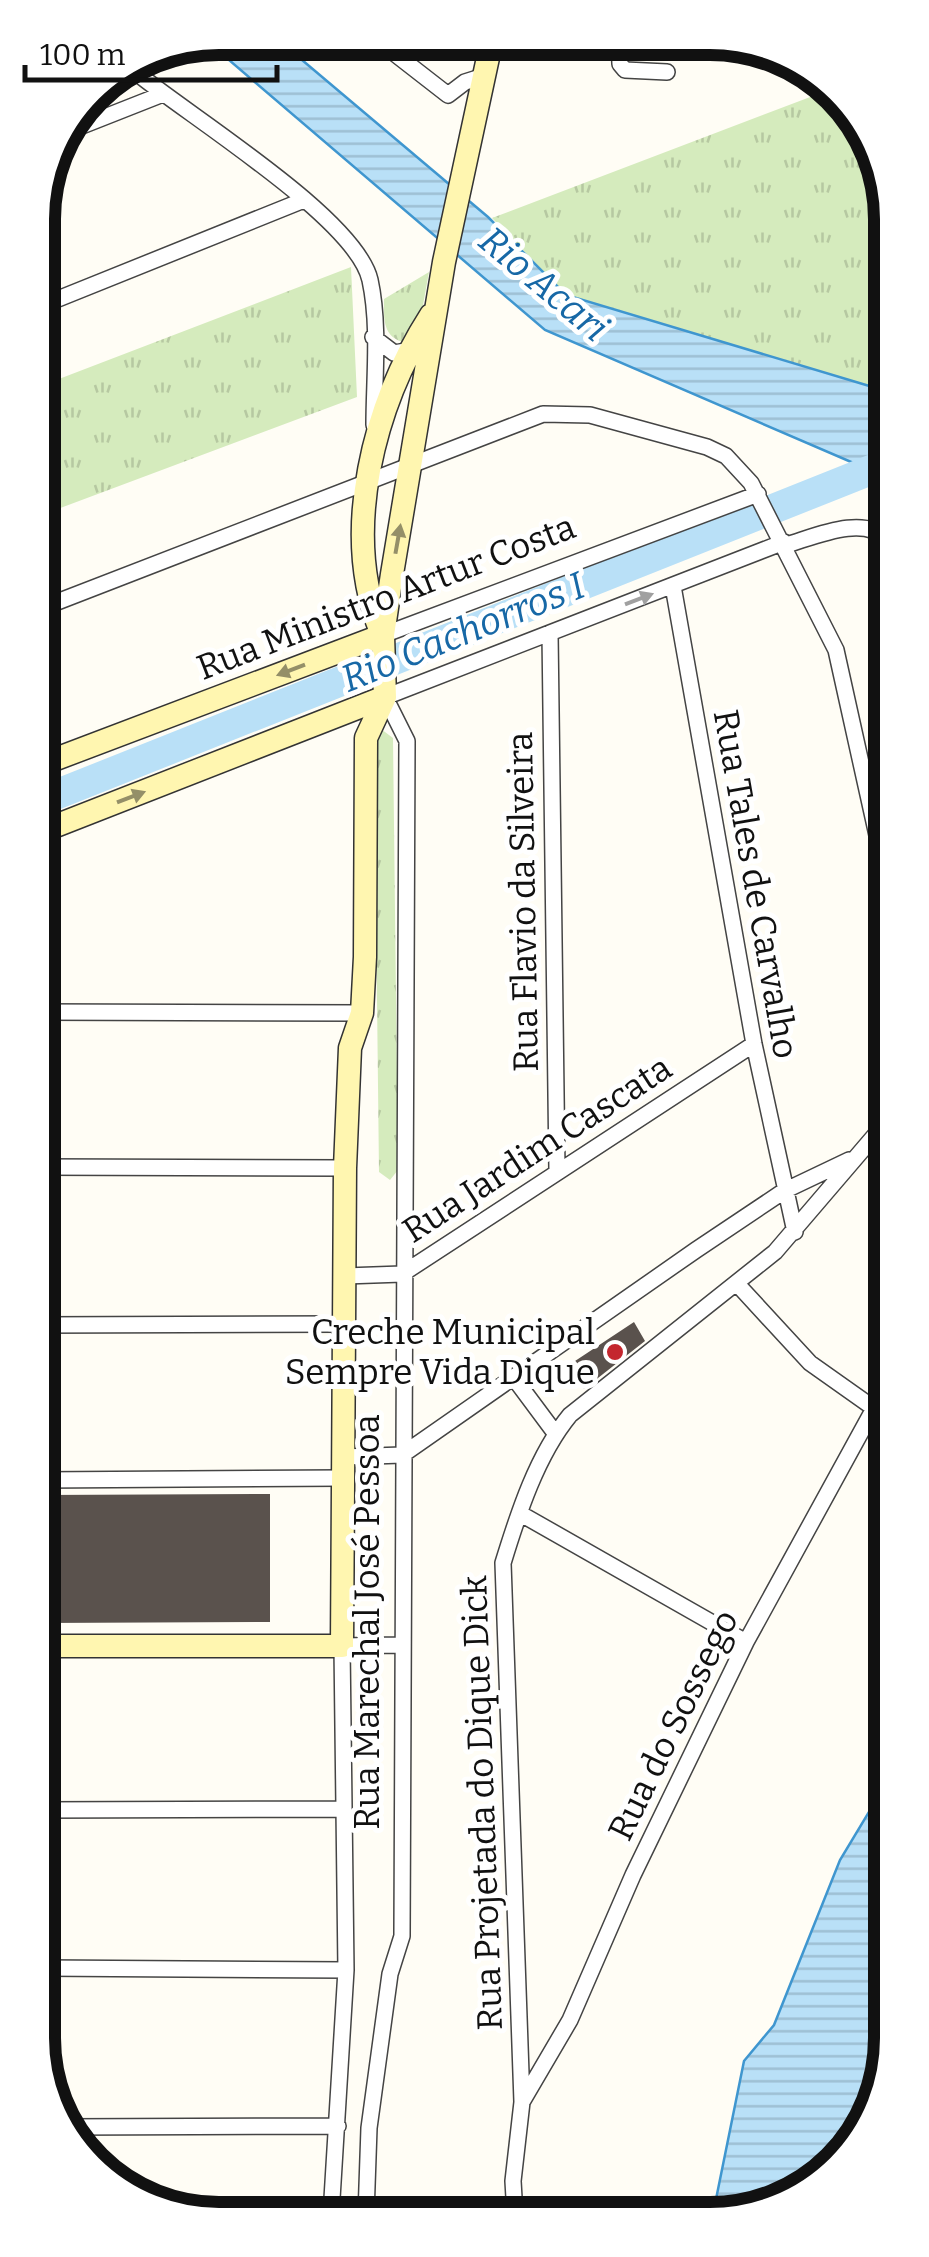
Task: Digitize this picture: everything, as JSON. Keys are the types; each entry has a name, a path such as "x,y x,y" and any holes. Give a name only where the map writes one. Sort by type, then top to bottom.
{"street":[{"path":"397,55 448,95 465,82 484,76 489,55"},
{"path":"620,55 625,70 667,72"},
{"path":"140,76 304,200 352,243 364,262 370,281 375,448"},
{"name":"Rua Marechal José Pessoa","path":"383,644 364,584 369,479 375,448 420,353 436,308 484,76"},
{"path":"86,124 162,94"},
{"path":"55,301 304,200"},
{"path":"373,337 388,351 420,353"},
{"name":"Rua Marechal José Pessoa","path":"366,2202 369,2128 390,1974 402,1936 400,1645 407,741 385,689 383,644 411,463 420,353"},
{"path":"55,603 543,414 571,412 707,447 739,468 761,498 836,650 874,822"},
{"path":"342,489 366,505"},
{"name":"Rua Ministro Artur Costa","path":"55,760 383,644 761,498"},
{"path":"55,826 385,689 550,634 785,544 857,527 874,530"},
{"name":"Rua Tales de Carvalho","path":"673,586 754,1044 795,1232"},
{"name":"Rua Flavio da Silveira","path":"550,634 557,1170"},
{"name":"Rua Marechal José Pessoa","path":"332,2202 346,1970 342,1646 345,1168 350,1048 362,1013 366,738 385,689"},
{"path":"55,1012 362,1013"},
{"name":"Rua Jardim Cascata","path":"345,1276 402,1274 754,1044"},
{"name":"Rua Projetada do Dique Dick","path":"514,2202 522,2102 503,1563 555,1434 570,1416 739,1286 795,1232 874,1135"},
{"path":"55,1479 342,1468 402,1455 784,1192 853,1158"},
{"path":"55,1167 345,1168"},
{"path":"739,1286 810,1363 874,1410"},
{"path":"55,1325 343,1324"},
{"path":"514,1378 555,1434"},
{"name":"Rua do Sossego","path":"522,2102 570,2020 633,1875 746,1642 874,1410"},
{"path":"521,1514 746,1642"},
{"path":"55,1646 400,1645"},
{"path":"55,1810 343,1809"},
{"path":"55,1968 346,1970"},
{"path":"82,2128 338,2126"}],"green space":[{"path":"816,95 852,137 862,156 873,197 874,387 566,295 492,218"},
{"path":"351,267 357,397 55,510 55,380"},
{"path":"429,272 419,327 403,342 396,339 386,325 384,299"},
{"path":"381,729 393,738 398,1170 390,1180 379,1172 374,739"}],"water":[{"name":"Rio Acari","path":"223,55 296,55 488,217 566,295 874,387 874,472 545,330"},
{"path":"874,1804 874,2049 862,2101 833,2146 801,2174 753,2196 715,2202 744,2061 774,2025 840,1860"}],"building":[{"path":"634,1322 645,1341 584,1389 569,1365"},
{"path":"270,1494 270,1622 55,1623 55,1495"}],"waterway":[{"name":"Rio Cachorros I","path":"55,795 874,469"}],"place":[{"name":"Creche Municipal Sempre Vida Dique","path":"615,1352"}]}
